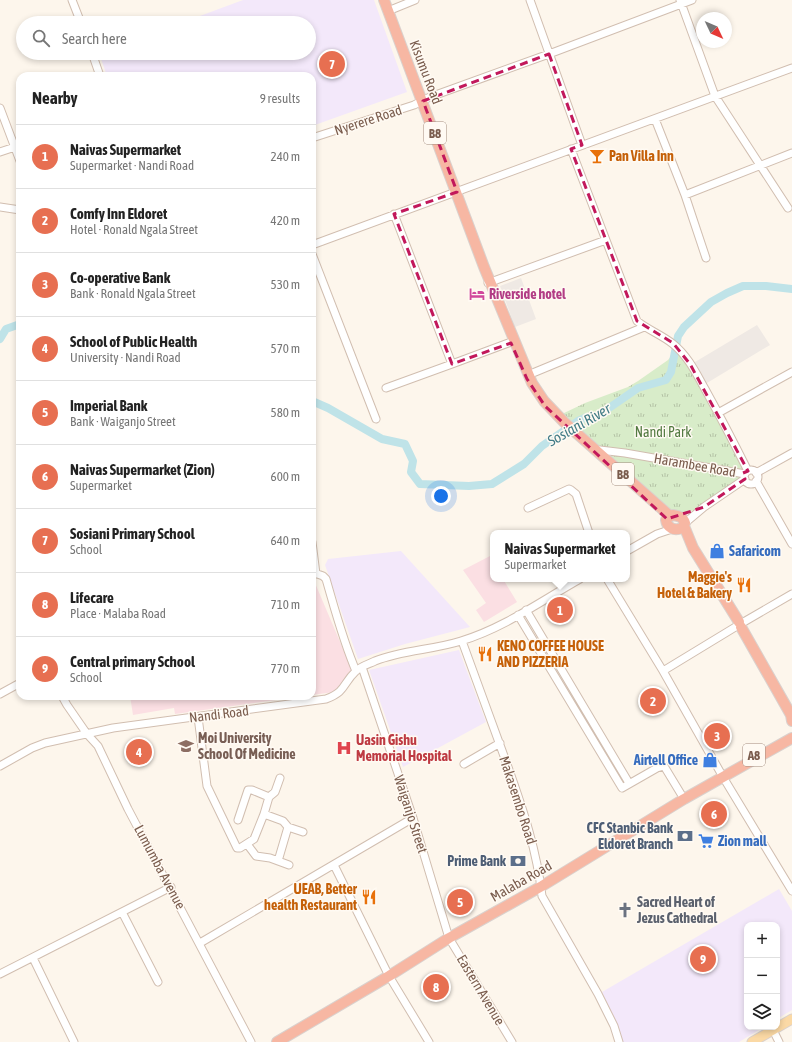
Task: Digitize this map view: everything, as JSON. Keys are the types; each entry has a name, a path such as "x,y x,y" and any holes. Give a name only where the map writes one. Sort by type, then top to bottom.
{"highway":[{"name":"Kisumu Road","path":"384,0 490,283"},
{"name":"B8","path":"490,283 511,342 529,382 545,406 562,423 598,452 675,523 693,548 740,624 792,717"},
{"name":"B8","path":"490,283 528,375 544,401 562,423"},
{"name":"B8","path":"574,433 603,463 675,523"},
{"name":"Malaba Road","path":"277,1042 389,976 449,938 542,886 792,732"},
{"name":"Malaba Road","path":"721,777 792,738"}],"main road":[{"path":"780,1026 792,1018"},
{"path":"752,1042 773,1030"}],"street":[{"path":"72,0 78,16"},
{"path":"388,11 415,0"},
{"path":"530,0 582,145"},
{"name":"Nyerere Road","path":"316,137 423,101 437,94 549,54 680,2 692,0"},
{"path":"680,2 715,96 788,208"},
{"path":"94,60 99,72"},
{"path":"316,244 394,214 792,68"},
{"path":"0,108 15,147 0,152"},
{"path":"655,119 685,195 706,258"},
{"path":"571,149 637,321 644,327 673,344 684,354 718,413 750,483 756,481"},
{"path":"685,195 759,164 792,153"},
{"path":"0,207 16,209"},
{"path":"394,214 452,364"},
{"path":"490,283 606,240"},
{"path":"316,264 376,419"},
{"path":"528,375 644,327"},
{"path":"386,388 511,342"},
{"path":"718,413 792,372"},
{"name":"Harambee Road","path":"598,452 600,450 625,453 746,475"},
{"path":"756,473 792,453"},
{"path":"630,549 704,507 752,470 756,473"},
{"path":"756,473 756,481 792,544"},
{"path":"528,508 571,490 576,494 587,530"},
{"name":"Waiganjo Street","path":"316,574 323,576 326,579 337,619 359,669 413,818 449,938"},
{"path":"359,669 382,659 462,641 490,630 575,582"},
{"path":"609,582 663,671 721,777 792,892"},
{"path":"663,671 792,594"},
{"path":"526,610 629,784"},
{"path":"518,615 622,788 662,765 684,799"},
{"name":"Makasembo Road","path":"462,641 529,827 542,886 542,896 598,994 614,1026 619,1042"},
{"name":"Nandi Road","path":"0,766 37,746 113,728 326,699 340,692 359,669"},
{"path":"0,694 16,685"},
{"name":"Lumumba Avenue","path":"64,700 87,734 98,746 128,809 251,1042"},
{"path":"198,717 207,786 237,848 239,849 254,839 270,797 275,792 280,778"},
{"path":"464,764 500,743"},
{"path":"238,820 248,790 252,790 270,797"},
{"path":"264,814 283,821 288,827 303,832"},
{"path":"200,943 413,818"},
{"path":"278,861 288,827"},
{"path":"247,844 256,856 289,865"},
{"path":"334,865 389,976 429,1042"},
{"path":"0,974 170,887"},
{"path":"122,912 158,982"},
{"name":"Eastern Avenue","path":"449,938 512,1042"},
{"path":"33,958 74,1042"},
{"path":"773,1030 779,1042"}],"highlighted area":[{"path":"549,54 582,145 571,149 637,321 673,343 690,364 748,471 743,473 745,479 704,507 667,519 545,406 527,379 511,343 452,364 394,214 457,192 423,101"}],"shaded area":[{"path":"243,0 374,0 407,92 316,125 316,72 106,72 101,60 316,60 316,16 200,16"},
{"path":"521,278 536,319 515,327 500,286"},
{"path":"757,325 770,345 702,386 690,365"},
{"path":"401,551 470,627 405,644 358,659 325,565 328,559"},
{"path":"490,556 490,582 505,582 517,602 484,622 476,610 486,603 463,570"},
{"path":"316,585 352,670 334,692 316,694"},
{"path":"459,650 486,722 403,767 369,670"},
{"path":"131,700 276,700 175,714 174,708 133,715"},
{"path":"779,889 792,911 792,1010 780,1017 780,922 744,922 744,1030 759,1030 739,1042 622,1042 602,992"}],"green space":[{"name":"Nandi Park","path":"672,344 683,355 747,470 744,479 703,507 679,515 673,514 562,414 585,403 628,387 638,381 668,360 672,355"}],"waterway":[{"name":"Sosiani River","path":"316,403 382,439 405,444 413,461 411,472 420,484 469,486 492,484 524,464 542,446 578,421 587,417 596,417 638,388 666,380 671,372 678,336 684,327 711,302 743,286 766,286 792,289"},
{"name":"Sosiani River","path":"0,339 6,329 16,325"}],"place":[{"name":"Sosiani Primary School","path":"332,64"},
{"name":"Pan Villa Inn","path":"597,156"},
{"name":"Riverside hotel","path":"477,294"},
{"name":"Safaricom","path":"717,551"},
{"name":"Maggie's Hotel & Bakery","path":"744,585"},
{"name":"Naivas Supermarket","path":"560,610"},
{"name":"KENO COFFEE HOUSE AND PIZZERIA","path":"485,654"},
{"name":"Comfy Inn Eldoret","path":"653,701"},
{"name":"Co-operative Bank","path":"717,736"},
{"name":"Moi University School Of Medicine","path":"186,746"},
{"name":"Uasin Gishu Memorial Hospital","path":"344,748"},
{"name":"School of Public Health","path":"139,752"},
{"name":"Airtell Office","path":"710,760"},
{"name":"Naivas Supermarket (Zion)","path":"714,814"},
{"name":"CFC Stanbic Bank Eldoret Branch","path":"685,836"},
{"name":"Zion mall","path":"706,841"},
{"name":"Prime Bank","path":"518,861"},
{"name":"UEAB, Better health Restaurant","path":"369,897"},
{"name":"Imperial Bank","path":"460,902"},
{"name":"Sacred Heart of Jezus Cathedral","path":"625,910"},
{"name":"Central primary School","path":"703,959"},
{"name":"Lifecare","path":"436,987"}]}
